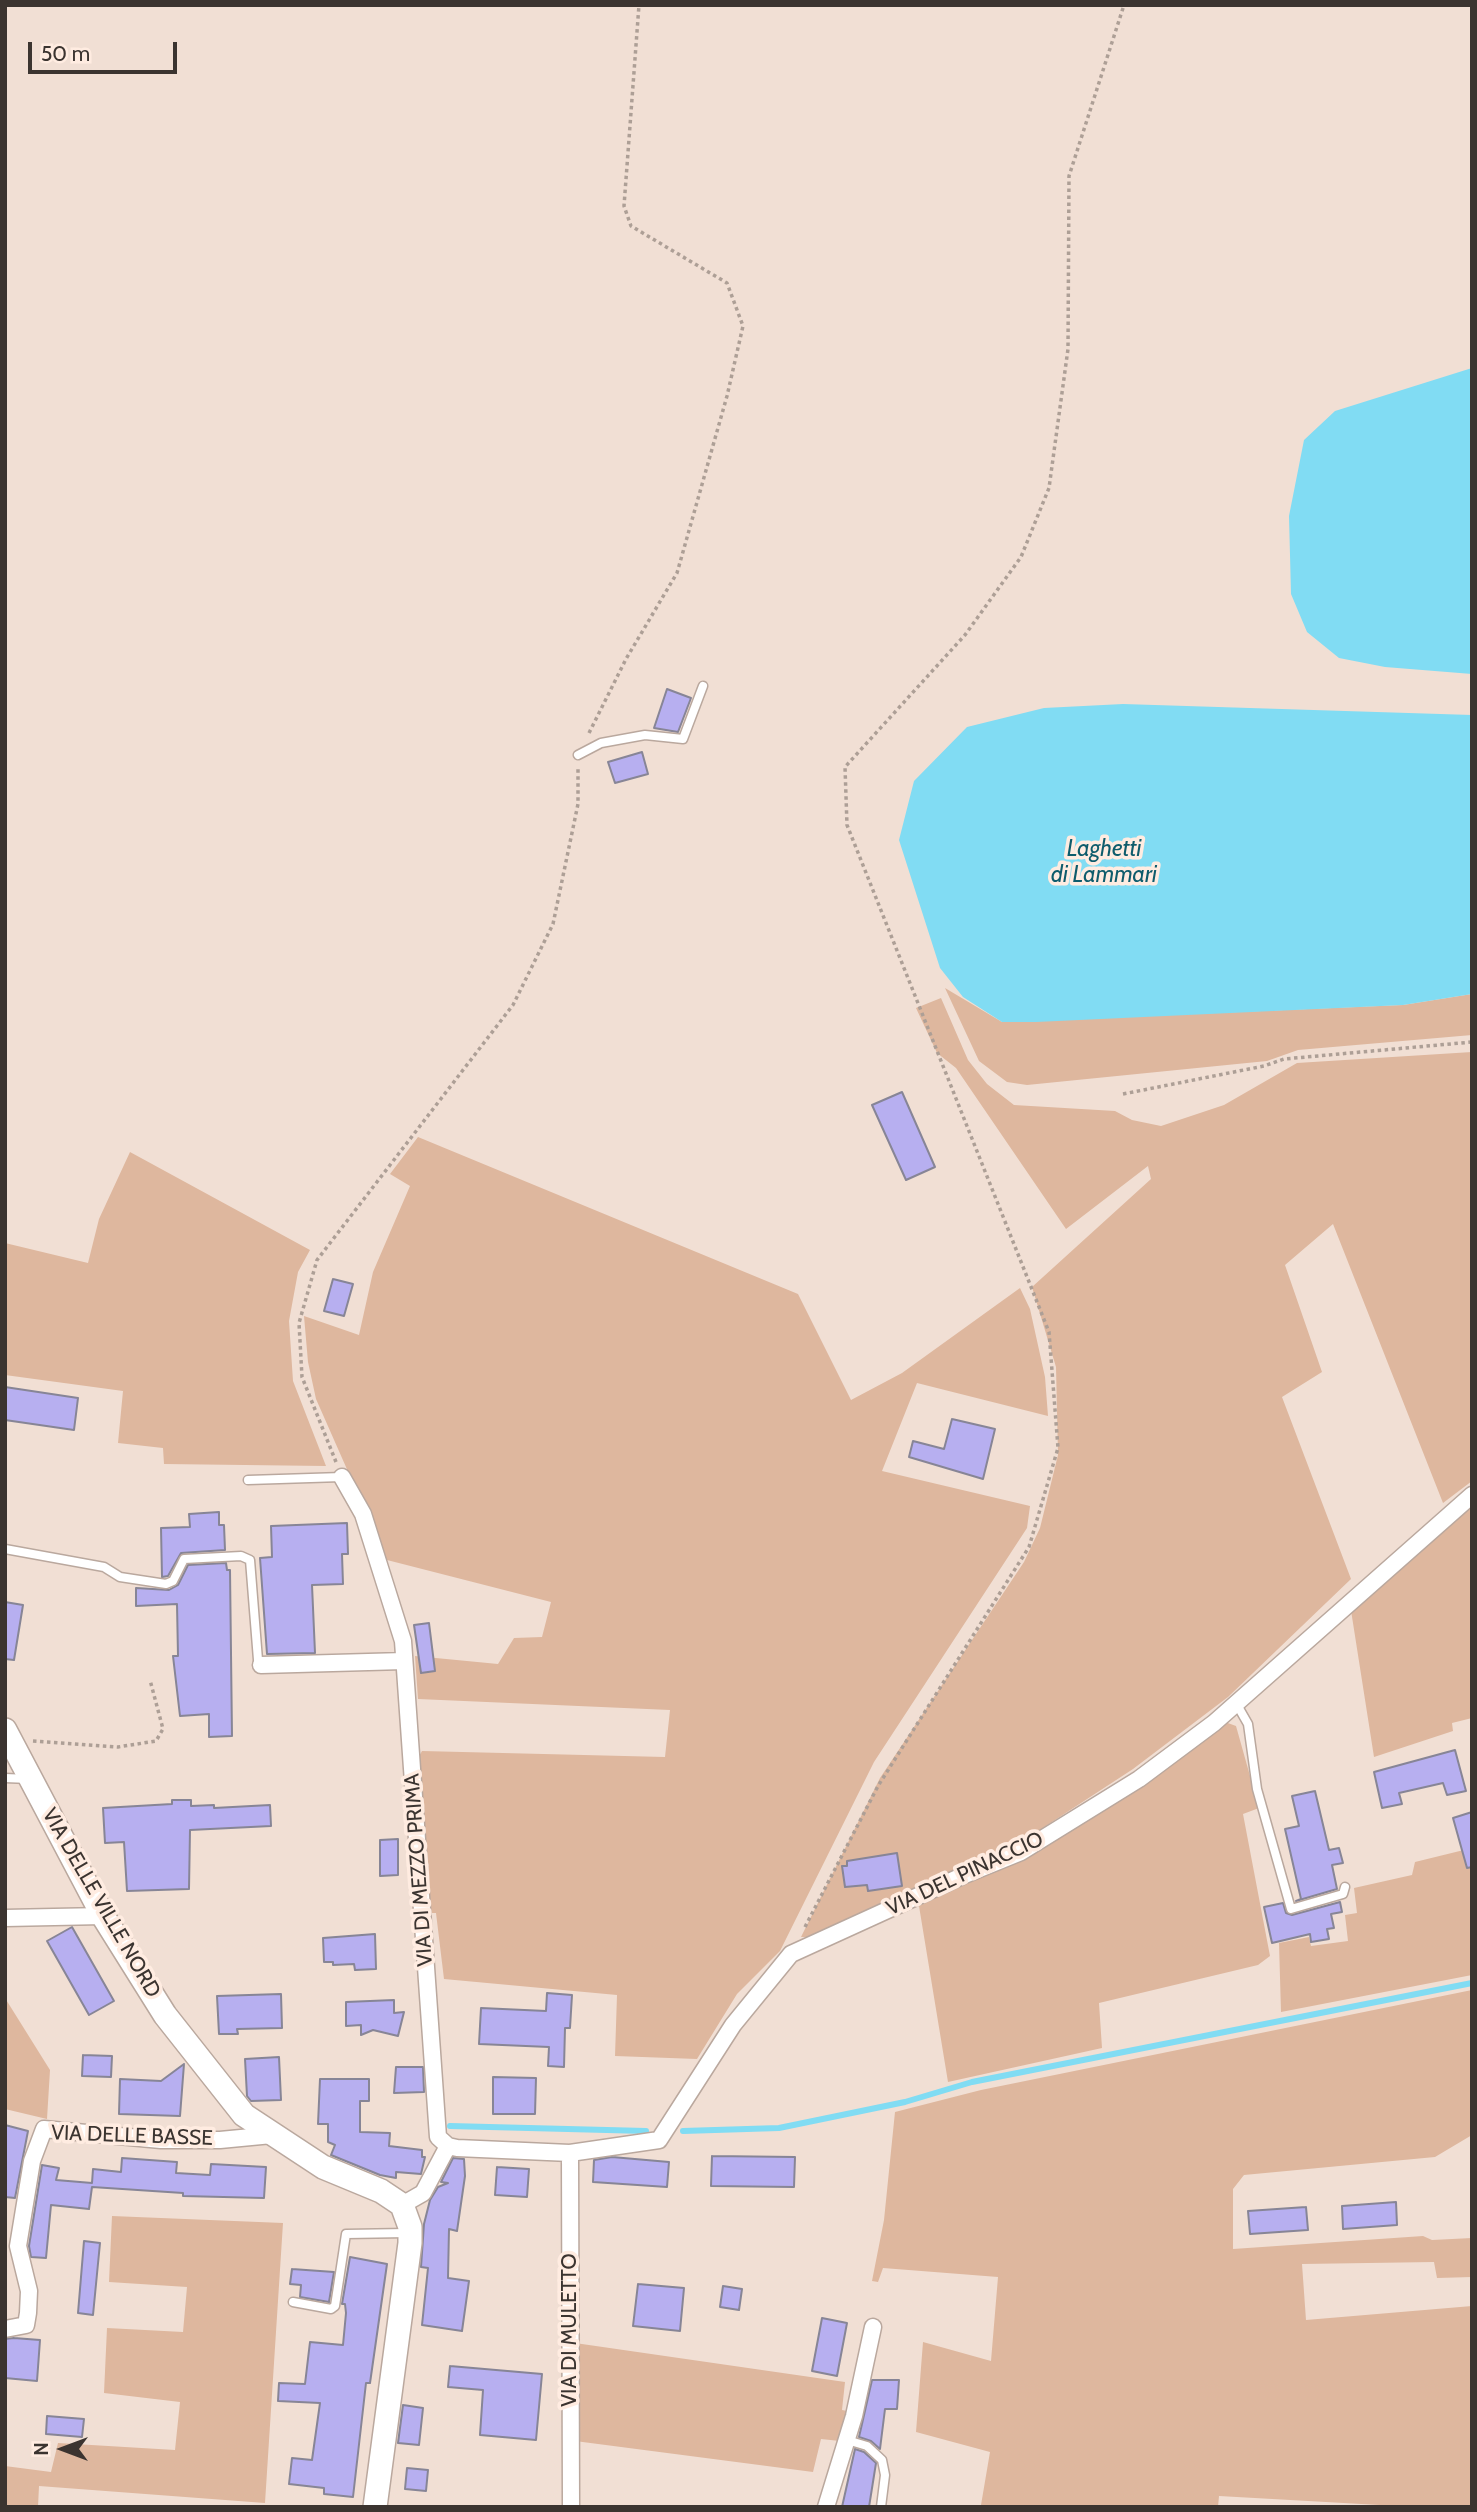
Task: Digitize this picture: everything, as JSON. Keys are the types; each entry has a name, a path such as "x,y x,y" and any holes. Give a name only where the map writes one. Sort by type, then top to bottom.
{"street":[{"name":"VIA DI MEZZO PRIMA","path":"342,1477 363,1514 402,1641 438,2137 448,2146"},
{"name":"VIA DEL PINACCIO","path":"570,2153 659,2140 733,2025 791,1954 962,1875 1021,1852 1139,1779 1236,1703 1472,1496"},
{"path":"261,1665 404,1661"},
{"name":"VIA DELLE VILLE NORD","path":"9,1737 103,1916 176,2029 244,2115 323,2167 382,2191 402,2205"},
{"path":"5,1918 103,1916"},
{"name":"VIA DELLE BASSE","path":"5,2329 26,2325 29,2291 18,2246 32,2161 44,2129 161,2140 220,2140 272,2135"},
{"path":"375,2507 410,2233 402,2205 423,2193 448,2146 570,2153"},
{"name":"VIA DI MULETTO","path":"570,2153 571,2507"},
{"path":"827,2507 847,2440 873,2327"}],"lane":[{"path":"578,755 601,743 645,735 683,739 703,686"},
{"path":"248,1480 342,1477"},
{"path":"5,1549 104,1567 120,1577 166,1584 173,1581 184,1559 241,1556 250,1560 258,1660 261,1665"},
{"path":"1236,1703 1248,1724 1257,1788 1291,1909 1343,1894 1346,1887"},
{"path":"5,1779 32,1779"},
{"path":"293,2302 331,2309 335,2306 346,2234 410,2233"},
{"path":"847,2440 867,2446 882,2460 885,2476 880,2507"}],"path":[{"path":"342,1477 302,1377 299,1323 317,1260 513,1005 553,925 578,804 578,755 626,659 677,573 727,396 743,326 727,284 631,226 624,206 639,5"},
{"path":"791,1954 878,1786 1029,1547 1058,1448 1049,1332 847,825 845,767 973,624 1021,557 1049,488 1068,349 1069,176 1124,5"},
{"path":"1124,1094 1264,1066 1284,1059 1472,1042"},
{"path":"9,1737 118,1747 156,1741 163,1729 150,1681"}],"shaded area":[{"path":"945,988 1002,1022 1403,1005 1472,994 1472,1035 1298,1050 1267,1061 1027,1085 1007,1082 979,1061"},
{"path":"941,998 968,1060 987,1084 1014,1105 1115,1111 1132,1120 1161,1126 1224,1105 1297,1063 1472,1052 1472,1481 1443,1503 1333,1224 1285,1265 1322,1372 1282,1397 1351,1579 1228,1697 1133,1769 1032,1835 815,1937 801,1937 880,1778 1024,1562 1040,1528 1058,1455 1056,1367 1032,1287 1151,1179 1148,1166 1066,1229 956,1068 937,1053 916,1008"},
{"path":"418,1137 798,1294 851,1400 902,1373 1020,1288 1030,1309 1045,1377 1048,1416 917,1383 882,1471 1030,1506 1027,1528 874,1762 780,1951 737,1994 697,2059 615,2056 617,1995 444,1979 436,1913 425,1913 417,1760 422,1751 665,1757 670,1710 418,1699 415,1656 498,1664 514,1638 542,1637 551,1602 387,1560 316,1399 308,1362 304,1316 359,1335 373,1272 410,1186 390,1174"},
{"path":"130,1152 310,1250 298,1272 289,1321 293,1381 326,1466 164,1464 163,1448 118,1443 123,1391 5,1375 5,1243 88,1263 99,1219"},
{"path":"1472,1507 1472,1718 1452,1723 1453,1731 1374,1757 1350,1604"},
{"path":"1225,1722 1236,1726 1259,1808 1243,1814 1270,1956 1258,1965 1099,2003 1102,2048 948,2082 918,1900 987,1872"},
{"path":"1472,1848 1472,1975 1281,2012 1279,1943 1309,1937 1311,1946 1348,1941 1345,1915 1357,1913 1354,1888 1412,1875 1415,1862"},
{"path":"1472,1990 1472,2135 1435,2157 1244,2175 1233,2189 1233,2249 1423,2236 1432,2240 1472,2238 1472,2277 1437,2278 1434,2262 1302,2264 1306,2320 1472,2306 1472,2507 1415,2507 1219,2496 1218,2507 981,2505 990,2452 916,2432 923,2342 991,2361 998,2277 883,2268 878,2282 872,2281 884,2220 895,2112 981,2090"},
{"path":"5,1998 50,2070 47,2119 5,2109"},
{"path":"112,2216 283,2223 265,2503 39,2486 38,2507 5,2507 5,2466 51,2472 58,2443 175,2450 180,2402 104,2393 107,2328 183,2332 187,2287 109,2282"},
{"path":"575,2343 845,2382 842,2410 847,2411 840,2441 821,2439 813,2472 575,2441"}],"water":[{"path":"1472,368 1472,674 1385,667 1339,658 1307,632 1291,594 1289,516 1304,440 1335,411"},
{"name":"Laghetti di Lammari","path":"1123,704 1472,715 1472,994 1403,1005 1036,1022 1002,1022 963,997 940,968 899,840 914,781 967,727 1044,708"}],"building":[{"path":"667,689 691,698 678,732 654,728"},
{"path":"642,752 648,774 615,783 608,762"},
{"path":"902,1092 935,1167 906,1180 872,1105"},
{"path":"333,1279 353,1284 344,1316 324,1311"},
{"path":"5,1387 78,1398 74,1430 5,1420"},
{"path":"952,1419 995,1429 983,1479 909,1457 913,1441 944,1449"},
{"path":"219,1512 219,1525 224,1525 225,1550 181,1553 168,1576 162,1577 161,1528 190,1527 189,1514"},
{"path":"347,1523 348,1554 342,1554 343,1584 312,1585 315,1653 267,1654 260,1558 272,1557 271,1526"},
{"path":"226,1563 227,1570 230,1570 232,1736 209,1737 209,1714 180,1716 173,1656 178,1656 177,1604 136,1606 136,1588 169,1590 178,1585 188,1565"},
{"path":"5,1602 23,1605 14,1660 5,1659"},
{"path":"429,1623 435,1671 421,1673 414,1625"},
{"path":"1455,1750 1466,1791 1447,1795 1443,1783 1399,1793 1402,1804 1382,1808 1374,1772"},
{"path":"1315,1791 1329,1850 1339,1848 1343,1863 1332,1865 1337,1889 1296,1901 1301,1899 1285,1829 1299,1826 1292,1796"},
{"path":"172,1800 191,1800 191,1806 214,1805 214,1808 270,1805 271,1826 190,1830 189,1889 127,1891 124,1842 105,1843 103,1808 172,1804"},
{"path":"1472,1812 1472,1867 1467,1868 1453,1818"},
{"path":"398,1839 398,1875 380,1876 380,1840"},
{"path":"897,1853 902,1886 868,1891 867,1885 845,1887 842,1866 847,1866 847,1861"},
{"path":"1340,1902 1342,1912 1331,1914 1334,1928 1327,1929 1329,1939 1311,1942 1310,1934 1272,1943 1264,1907 1283,1903 1286,1913 1292,1915"},
{"path":"72,1927 114,2001 89,2015 47,1941"},
{"path":"375,1934 376,1969 355,1970 354,1964 333,1965 333,1962 324,1962 323,1938"},
{"path":"547,1993 572,1995 570,2028 565,2028 564,2067 548,2066 549,2047 479,2044 481,2008 546,2011"},
{"path":"281,1994 282,2028 237,2029 238,2034 219,2034 217,1996"},
{"path":"394,2000 394,2013 404,2012 398,2036 373,2030 361,2035 361,2025 346,2026 346,2002"},
{"path":"83,2055 112,2056 111,2077 82,2076"},
{"path":"279,2057 281,2100 251,2101 247,2096 245,2059"},
{"path":"184,2064 180,2116 119,2114 120,2079 161,2081"},
{"path":"396,2067 423,2067 424,2092 394,2093"},
{"path":"493,2077 536,2078 535,2114 493,2114"},
{"path":"320,2079 369,2079 369,2101 360,2101 360,2132 390,2133 389,2146 422,2150 422,2157 425,2157 421,2174 396,2172 396,2178 380,2175 331,2155 335,2145 328,2142 328,2124 318,2124"},
{"path":"5,2125 28,2131 15,2198 5,2197"},
{"path":"712,2156 795,2157 794,2187 711,2186"},
{"path":"612,2157 669,2162 667,2187 593,2182 594,2160"},
{"path":"122,2158 177,2162 176,2173 210,2175 211,2164 266,2167 264,2198 183,2196 183,2193 92,2187 89,2209 51,2205 46,2258 31,2257 29,2246 42,2165 59,2168 56,2180 92,2183 93,2169 121,2172"},
{"path":"453,2158 464,2159 465,2176 457,2231 449,2229 448,2278 469,2281 462,2331 422,2325 428,2268 421,2267 424,2224 430,2200 438,2187 448,2183 441,2182"},
{"path":"497,2167 529,2169 527,2197 495,2195"},
{"path":"1396,2202 1397,2225 1343,2229 1342,2206"},
{"path":"1306,2207 1308,2230 1250,2234 1248,2211"},
{"path":"84,2241 100,2243 93,2315 78,2313"},
{"path":"350,2257 387,2264 370,2383 366,2383 353,2497 324,2494 324,2488 289,2484 292,2458 312,2460 320,2403 278,2401 279,2383 305,2384 310,2342 343,2345 346,2313 345,2304 342,2304"},
{"path":"292,2269 334,2272 329,2302 300,2297 301,2285 290,2284"},
{"path":"638,2284 684,2288 680,2331 633,2326"},
{"path":"723,2286 742,2289 739,2310 720,2307"},
{"path":"822,2318 847,2323 837,2376 812,2371"},
{"path":"5,2339 40,2340 37,2381 5,2378"},
{"path":"450,2366 542,2374 536,2440 480,2435 483,2390 448,2387"},
{"path":"872,2380 899,2380 897,2409 885,2409 880,2449 871,2441 859,2437"},
{"path":"403,2405 423,2408 419,2445 398,2443"},
{"path":"47,2416 84,2419 82,2437 46,2434"},
{"path":"855,2449 864,2452 876,2463 869,2507 842,2507"},
{"path":"407,2468 428,2470 426,2491 405,2489"}],"waterway":[{"path":"683,2131 779,2128 905,2102 972,2082 1472,1983"},
{"path":"450,2126 646,2131"}]}
